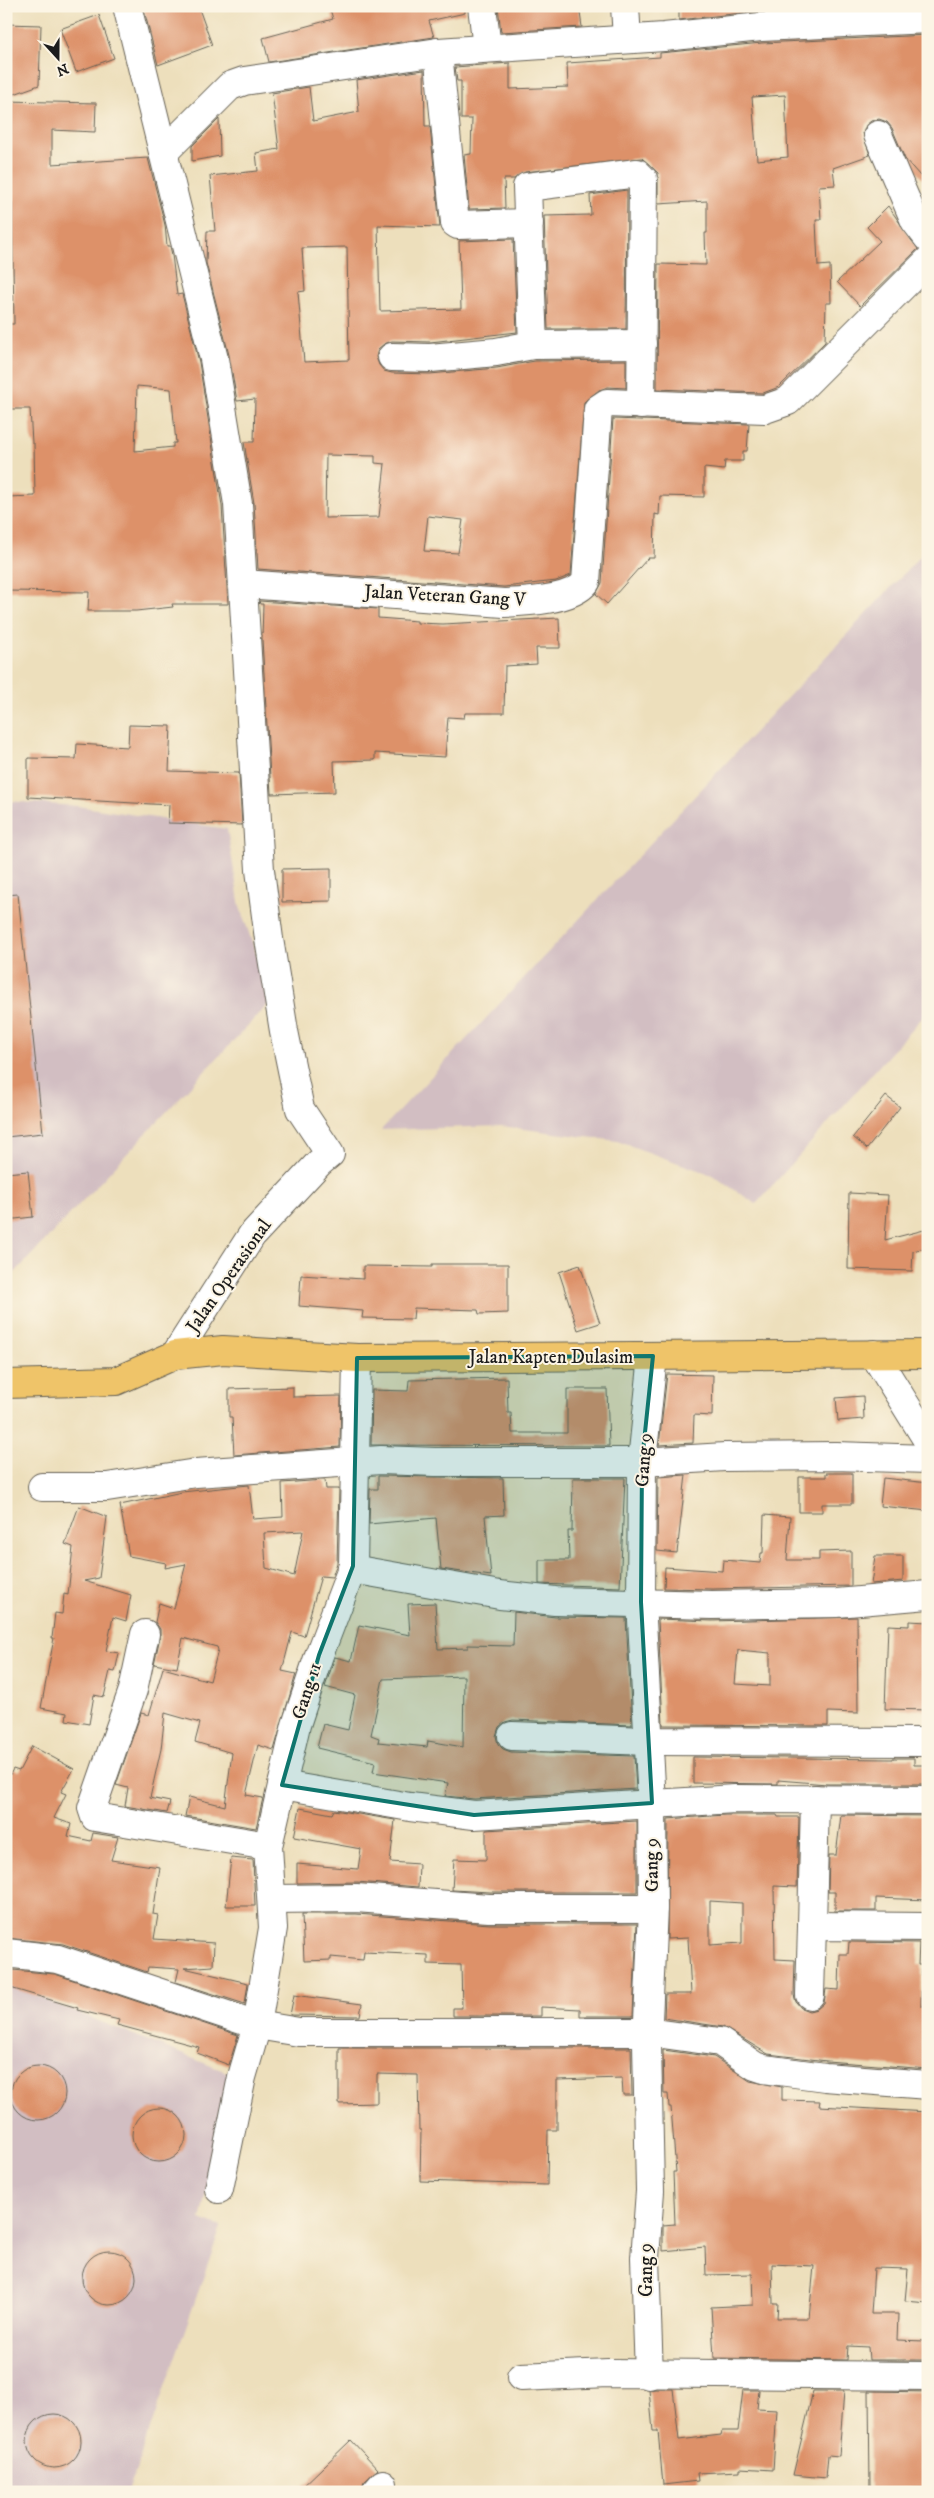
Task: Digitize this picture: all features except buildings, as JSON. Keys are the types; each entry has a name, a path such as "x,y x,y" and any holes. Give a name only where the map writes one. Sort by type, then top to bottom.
{"main road":[{"name":"Jalan Kapten Dulasim","path":"175,1355 223,1350 357,1358 928,1354"},
{"path":"6,1384 116,1381 175,1355"}],"street":[{"path":"127,6 214,359 238,504 244,584"},
{"path":"482,6 487,48"},
{"path":"625,6 627,39"},
{"path":"163,153 230,86 235,84 438,52 627,39 761,17 928,19"},
{"path":"438,52 455,223 458,225 529,223"},
{"path":"878,135 915,221 928,238"},
{"path":"533,345 527,187 637,173 643,178 641,405"},
{"name":"Jalan Veteran Gang V","path":"244,584 504,603 525,602 577,592 586,582 598,409 607,402 765,409 788,401 928,261"},
{"path":"392,357 430,358 496,352 533,345 642,344"},
{"name":"Jalan Operasional","path":"175,1355 252,1235 319,1163 330,1154 300,1109 284,1031 269,939 260,870 244,584"},
{"path":"874,1354 928,1441"},
{"name":"Gang 9","path":"649,2374 645,2258 650,2192 648,2032 653,1908 652,1803 641,1602 642,1461 653,1356"},
{"name":"Gang 11","path":"219,2189 242,2077 257,2025 273,1928 273,1899 268,1846 296,1725 318,1655 352,1569 357,1358"},
{"path":"42,1487 108,1487 196,1474 381,1460 435,1462 642,1461 836,1456 928,1459"},
{"path":"352,1569 500,1595 546,1600 712,1605 837,1603 928,1595"},
{"path":"145,1634 133,1690 92,1808 93,1815 95,1817 268,1846"},
{"path":"512,1736 648,1741 928,1742"},
{"path":"282,1784 419,1808 474,1814 735,1799 928,1800"},
{"path":"810,1995 814,1799"},
{"path":"273,1899 356,1898 489,1908 653,1908"},
{"path":"812,1926 928,1927"},
{"path":"6,1953 58,1960 257,2025 299,2032 648,2032 720,2042 755,2066 764,2069 825,2078 928,2085"},
{"path":"521,2377 608,2373 928,2376"}],"highlighted area":[{"path":"653,1356 642,1461 641,1602 652,1803 474,1815 282,1785 319,1655 353,1566 357,1358"}],"shaded area":[{"path":"928,548 928,1011 756,1204 712,1175 617,1141 501,1126 381,1130"},
{"path":"6,801 77,806 227,829 240,907 272,1000 6,1282"},
{"path":"6,1984 234,2075 200,2219 221,2227 128,2492 6,2492"}]}
